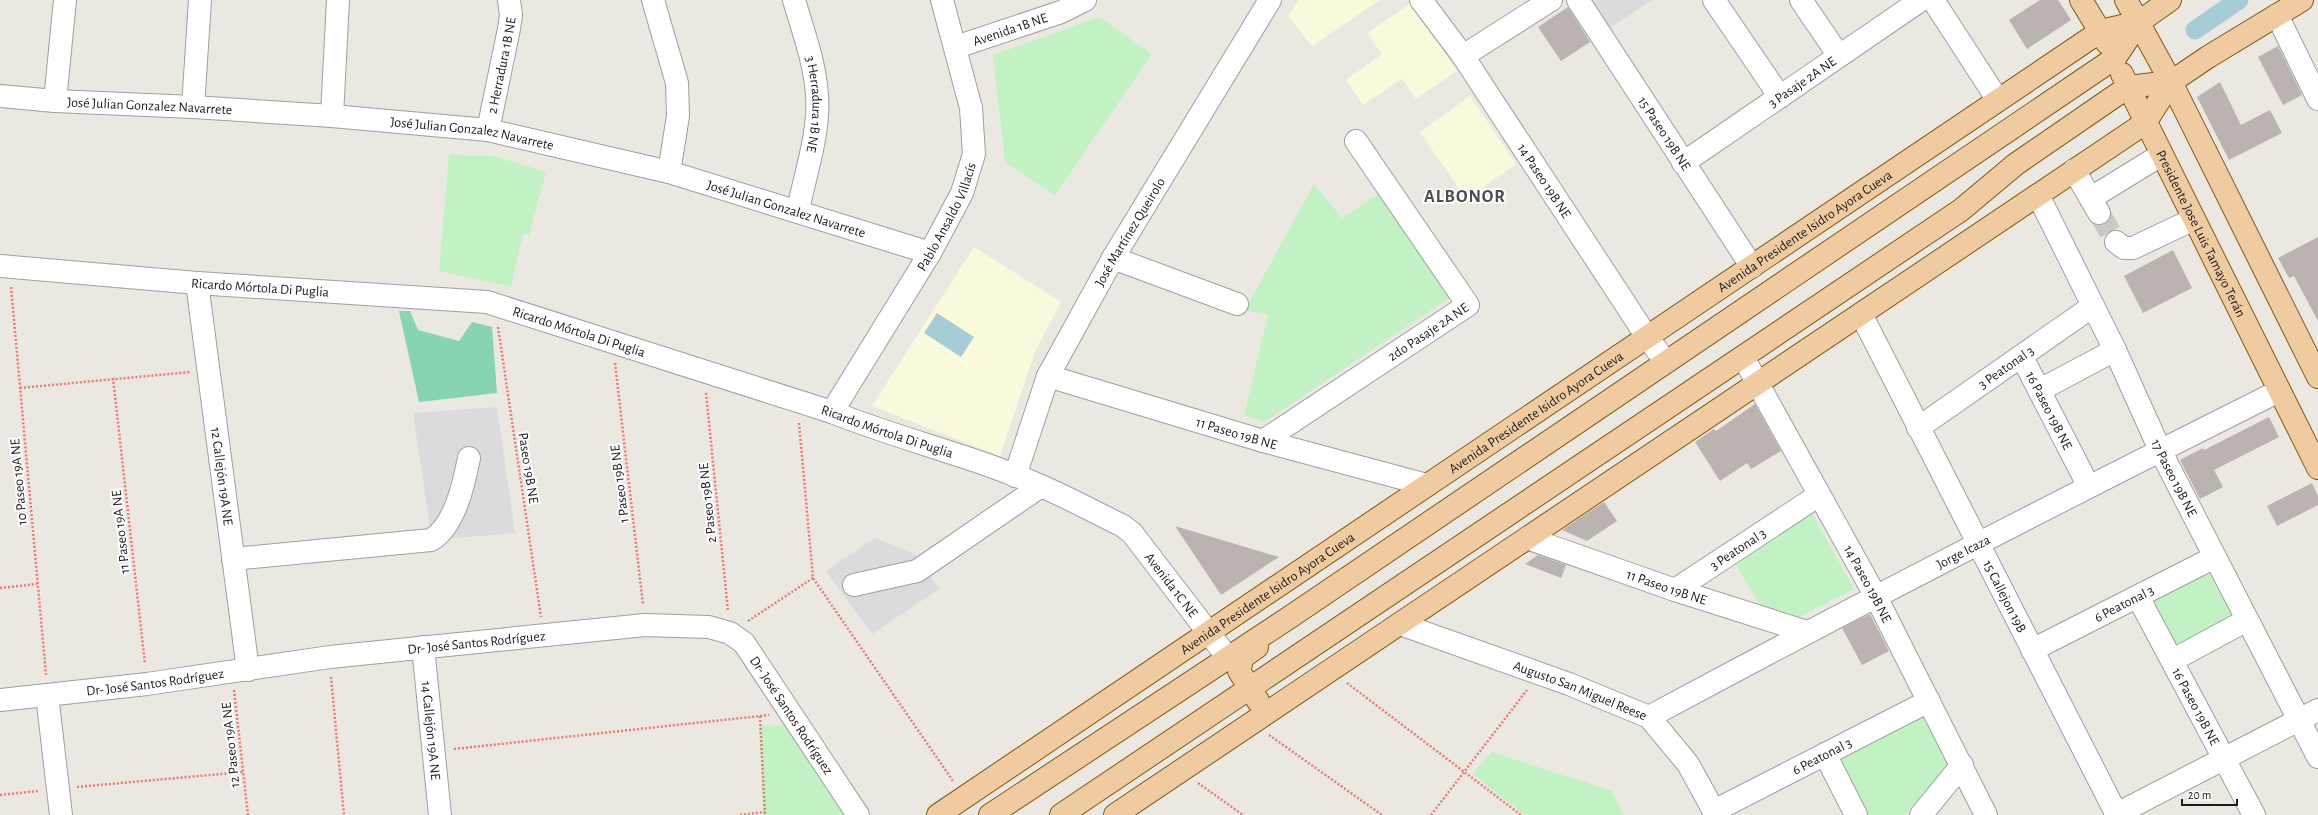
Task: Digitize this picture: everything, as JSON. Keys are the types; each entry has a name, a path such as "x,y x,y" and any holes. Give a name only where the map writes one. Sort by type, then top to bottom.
{"main road":[{"name":"Presidente Jose Luis Tamayo Terán","path":"2081,0 2101,31 2115,58 2161,155 2318,468"},
{"path":"2126,0 2170,82 2316,371"},
{"name":"Avenida Presidente Isidro Ayora Cueva","path":"990,815 1290,617 2115,58 2139,22 2170,0"},
{"path":"1115,815 2145,122 2170,82 2302,0"},
{"name":"Avenida Presidente Isidro Ayora Cueva","path":"938,815 964,796 2101,31 2139,22"},
{"path":"1061,815 1961,210 2016,164 2128,87 2170,82"},
{"path":"1260,718 1249,689 1239,671 1243,657 1282,628 1290,617"}],"street":[{"path":"55,101 64,0"},
{"path":"193,107 200,0"},
{"path":"332,116 338,0"},
{"name":"2 Herradura 1B NE","path":"488,130 509,29 511,15 509,0"},
{"path":"653,0 677,83 678,116 669,172"},
{"name":"3 Herradura 1B NE","path":"794,0 812,61 817,97 814,135 798,210"},
{"name":"Pablo Ansaldo Villacís","path":"832,412 930,252 962,194 974,154 971,108 956,47 942,0"},
{"name":"Avenida 1B NE","path":"956,47 1061,12 1085,0"},
{"name":"José Martínez Queirolo","path":"1014,476 1048,376 1113,258 1270,0"},
{"name":"14 Paseo 19B NE","path":"1421,0 1463,56 1647,337 1666,362"},
{"path":"1463,56 1551,0"},
{"name":"15 Paseo 19B NE","path":"1578,0 1752,267"},
{"path":"1714,0 1780,97"},
{"path":"1801,0 1839,56"},
{"name":"3 Pasaje 2A NE","path":"1683,163 1921,0"},
{"path":"1933,0 1992,90"},
{"path":"2277,15 2318,99"},
{"name":"José Julian Gonzalez Navarrete","path":"0,96 55,101 193,107 332,116 488,130 669,172 798,210 930,252"},
{"name":"2do Pasaje 2A NE","path":"1263,441 1468,305 1356,141"},
{"path":"2074,170 2095,206 2161,155"},
{"name":"17 Paseo 19B NE","path":"2038,195 2115,350 2160,450 2247,620 2309,715 2318,757"},
{"path":"2116,242 2124,248 2132,248 2194,219"},
{"path":"1113,258 1237,304"},
{"name":"Ricardo Mórtola Di Puglia","path":"5,266 197,283 487,302 832,412 868,427 1014,476 1041,486 1129,530"},
{"name":"12 Callejón 19A NE","path":"197,283 233,559 240,671"},
{"name":"3 Peatonal 3","path":"1918,428 2022,357 2093,306"},
{"name":"15 Callejon 19B","path":"1861,314 1918,428 1979,543 2116,815"},
{"path":"2040,390 2115,350"},
{"name":"14 Paseo 19B NE","path":"1743,357 1875,596 1986,815"},
{"name":"16 Paseo 19B NE","path":"2022,357 2088,485"},
{"name":"11 Paseo 19B NE","path":"1048,376 1263,441 1427,485"},
{"name":"Jorge Icaza","path":"1649,717 1875,596 2088,485 2279,391"},
{"path":"233,559 428,541 437,536 454,509 464,484 469,458"},
{"path":"854,585 913,573 1041,486"},
{"name":"3 Peatonal 3","path":"1675,590 1819,495"},
{"name":"Avenida 1C NE","path":"1129,530 1209,631 1228,658"},
{"name":"11 Paseo 19B NE","path":"1527,538 1675,590 1807,632"},
{"name":"6 Peatonal 3","path":"2032,650 2216,557"},
{"name":"16 Paseo 19B NE","path":"2138,597 2173,660 2254,815"},
{"path":"2173,660 2247,620"},
{"name":"Augusto San Miguel Reese","path":"1400,624 1570,684 1649,717 1688,764 1715,813"},
{"name":"Dr- José Santos Rodríguez","path":"0,700 147,684 330,657 424,647 645,625 709,627 730,633 744,643 790,715 858,815"},
{"name":"14 Callejón 19A NE","path":"424,647 440,815"},
{"path":"47,695 60,815"},
{"name":"6 Peatonal 3","path":"1715,813 1825,754 1929,701"},
{"path":"2116,815 2309,715"},
{"path":"1825,754 1856,815"},
{"path":"1921,815 1962,765"}],"path":[{"name":"10 Paseo 19A NE","path":"5,266 20,388 47,695"},
{"name":"Paseo 19B NE","path":"494,304 544,635"},
{"name":"1 Paseo 19B NE","path":"612,341 645,625"},
{"path":"20,388 208,370"},
{"name":"2 Paseo 19B NE","path":"703,371 730,633"},
{"name":"11 Paseo 19A NE","path":"113,378 147,684"},
{"path":"797,401 813,578 964,796"},
{"path":"730,633 813,578"},
{"path":"0,588 38,584"},
{"path":"330,657 344,815"},
{"path":"1330,670 1520,815"},
{"name":"12 Paseo 19A NE","path":"240,671 243,772 248,815"},
{"path":"1431,815 1539,674"},
{"path":"433,751 760,716 790,715"},
{"path":"740,815 765,813 760,716"},
{"path":"1260,718 1382,815"},
{"path":"1181,771 1243,815"},
{"path":"0,795 243,772"}],"shaded area":[{"path":"1298,0 1380,0 1312,46 1288,16"},
{"path":"1578,0 1652,0 1601,34"},
{"path":"1411,3 1457,71 1416,99 1402,79 1363,105 1346,80 1382,54 1367,33"},
{"path":"1470,96 1516,164 1466,199 1420,132"},
{"path":"974,247 1061,302 1035,352 1000,456 872,406"},
{"path":"497,407 515,533 432,540 413,413"},
{"path":"875,538 916,555 939,589 872,634 826,571"}],"green space":[{"path":"1099,17 1152,54 1055,195 1005,162 993,55"},
{"path":"449,155 494,156 546,172 529,235 523,234 511,287 439,271"},
{"path":"1314,184 1342,218 1378,194 1451,297 1264,422 1244,415 1268,315 1245,310"},
{"path":"399,311 410,311 418,330 459,341 472,322 492,327 497,393 419,402"},
{"path":"1812,513 1854,589 1799,617 1760,605 1735,563"},
{"path":"2215,557 2247,620 2173,660 2138,597"},
{"path":"1923,709 1949,765 1905,815 1868,815 1839,755"},
{"path":"789,725 848,815 763,815 759,726"},
{"path":"1492,752 1612,791 1624,815 1525,815 1472,774"}],"water":[{"path":"937,313 974,337 961,357 924,333"}],"building":[{"path":"2040,0 2058,0 2071,20 2027,49 2009,20"},
{"path":"1568,7 1590,42 1561,61 1538,27"},
{"path":"2278,46 2302,95 2283,105 2258,57"},
{"path":"2220,82 2241,125 2270,110 2282,133 2229,160 2197,97"},
{"path":"2318,237 2318,321 2294,276 2289,278 2278,258"},
{"path":"2173,250 2192,288 2143,313 2124,276"},
{"path":"1755,404 1781,451 1751,469 1747,463 1720,481 1695,442 1714,429 1716,431"},
{"path":"2269,417 2279,437 2214,470 2223,487 2200,499 2180,460 2203,448 2204,450"},
{"path":"2312,483 2318,496 2318,505 2277,526 2267,506"},
{"path":"1604,502 1617,521 1587,541 1562,530"},
{"path":"1175,526 1279,557 1221,595"},
{"path":"1538,555 1566,565 1561,578 1525,564"},
{"path":"1870,614 1889,651 1862,665 1842,628"}],"waterway":[{"path":"2195,30 2239,0"}],"tunnel":[{"path":"2099,213 2116,242"}],"district":[{"name":"ALBONOR","path":"1465,196"}]}
